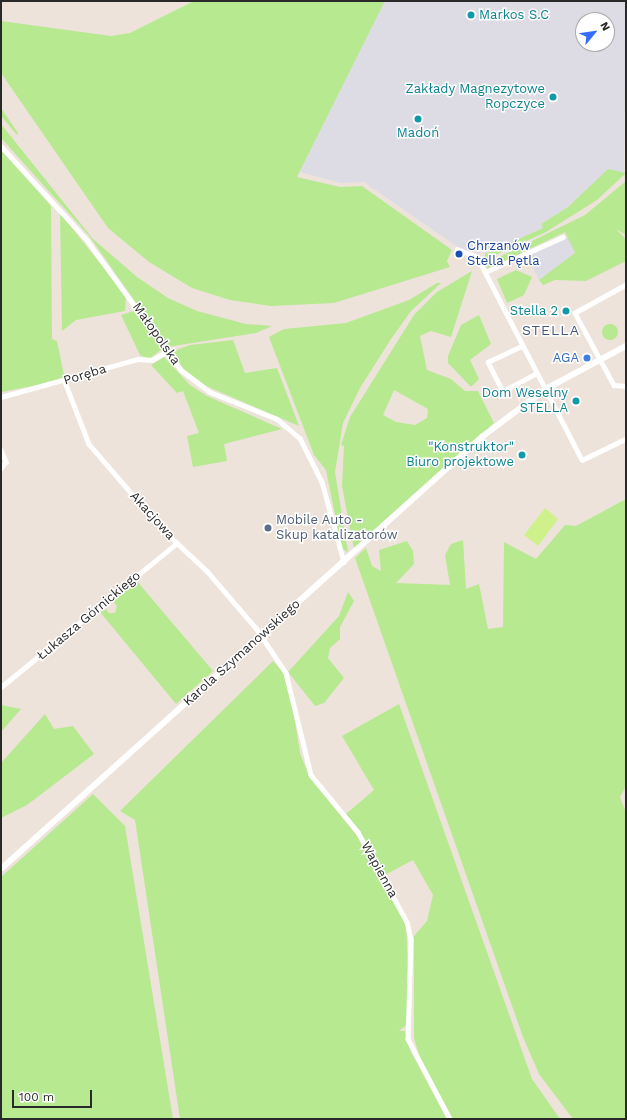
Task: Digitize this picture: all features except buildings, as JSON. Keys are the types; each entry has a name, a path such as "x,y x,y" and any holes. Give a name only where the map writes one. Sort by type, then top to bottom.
{"street":[{"name":"Małopolska","path":"1,146 87,240 122,284 166,352 181,370 210,392 277,419 300,438 322,482 344,562"},
{"path":"486,272 563,237"},
{"path":"457,249 475,256 486,272 582,460 625,439"},
{"path":"626,285 575,313 614,385 626,386"},
{"path":"523,346 488,362 503,391 537,373"},
{"name":"Karola Szymanowskiego","path":"1,869 482,437 546,389 626,346"},
{"name":"Poręba","path":"1,397 65,382 138,359 152,360 166,352"},
{"name":"Akacjowa","path":"65,382 89,444 177,543 207,571 261,636"},
{"path":"1,450 6,462 1,469"},
{"name":"Łukasza Górnickiego","path":"1,687 177,543"},
{"name":"Wapienna","path":"261,636 286,673 311,775 358,832 407,922 412,940 408,1039 450,1119"}],"shaded area":[{"path":"385,1 626,1 624,175 608,169 568,207 541,224 543,228 485,254 483,251 478,254 474,248 467,251 456,246 364,182 341,183 300,172"},
{"path":"569,237 576,253 539,280 528,256"}],"green space":[{"path":"194,1 385,1 297,177 340,187 362,186 452,250 447,261 450,267 334,303 271,306 230,300 192,288 149,262 108,228 1,73 1,21 111,36 130,33"},
{"path":"1,108 18,133 17,135 1,116"},
{"path":"1,124 93,239 137,277 168,298 197,311 246,324 272,326 256,333 167,347 90,237 1,138"},
{"path":"1,150 51,206 52,339 57,341 65,380 1,392"},
{"path":"608,169 626,173 597,200 546,232 484,260 485,254 543,228 541,224 568,207"},
{"path":"626,181 626,235 616,229 626,239 626,261 586,281 555,280 543,285 539,280 575,253 565,232 488,269 485,264 585,215"},
{"path":"60,213 126,296 125,311 76,320 62,331"},
{"path":"516,270 532,277 524,295 507,303 497,279"},
{"path":"472,271 451,337 431,331 420,336 427,370 451,379 465,391 478,391 494,423 354,549 342,486 344,446 341,445 350,417 414,315 437,292","holes":["394,390 428,409 427,418 415,425 396,422 383,415"]},
{"path":"437,283 441,283 411,311 391,339 360,388 343,423 335,472 348,552 342,549 326,470 314,455 269,337 284,329 346,323 409,300"},
{"path":"134,311 162,349 149,359 140,355 121,315"},
{"path":"479,315 491,344 470,360 479,379 471,387 448,363 448,356 461,325"},
{"path":"610,324 616,326 618,332 616,338 610,340 604,338 602,332 604,326"},
{"path":"233,340 245,373 277,368 299,426 206,386 184,369 171,352 190,345"},
{"path":"164,357 190,385 207,396 282,429 224,444 227,461 193,467 187,436 199,433 183,391 177,393 151,365"},
{"path":"626,499 626,786 620,797 626,813 626,1119 573,1119 539,1074 523,1037 355,558 366,548 372,566 381,571 379,550 407,541 413,551 414,564 396,583 450,585 445,555 451,544 463,540 466,589 479,584 488,629 503,627 504,542 536,559 565,525 576,526"},
{"path":"545,508 558,519 538,546 524,535"},
{"path":"136,580 213,671 176,704 100,612 105,608 109,613 115,613 117,606 113,601"},
{"path":"348,592 354,601 340,627 340,639 330,648 328,658 344,678 324,703 315,706 288,672 339,616"},
{"path":"273,661 285,674 290,690 300,753 309,776 357,836 406,923 409,995 406,1025 399,1031 405,1031 411,1052 447,1119 180,1119 135,820 120,811"},
{"path":"399,704 532,1079 560,1119 453,1119 420,1058 414,1038 414,936 427,921 433,895 413,860 385,875 346,814 374,790 342,736"},
{"path":"1,705 21,709 1,732"},
{"path":"45,714 54,729 73,726 94,754 27,805 1,818 1,763"},
{"path":"93,794 125,826 173,1119 1,1119 1,877"}],"place":[{"name":"Markos S.C","path":"471,15"},
{"name":"Zakłady Magnezytowe Ropczyce","path":"553,97"},
{"name":"Madoń","path":"418,119"},
{"name":"Chrzanów Stella Pętla","path":"459,254"},
{"name":"Stella 2","path":"566,311"},
{"name":"AGA","path":"587,358"},
{"name":"Dom Weselny STELLA","path":"576,401"},
{"name":"\"Konstruktor\" Biuro projektowe","path":"522,455"},
{"name":"Mobile Auto - Skup katalizatorów","path":"268,528"}],"district":[{"name":"STELLA","path":"551,330"}]}
